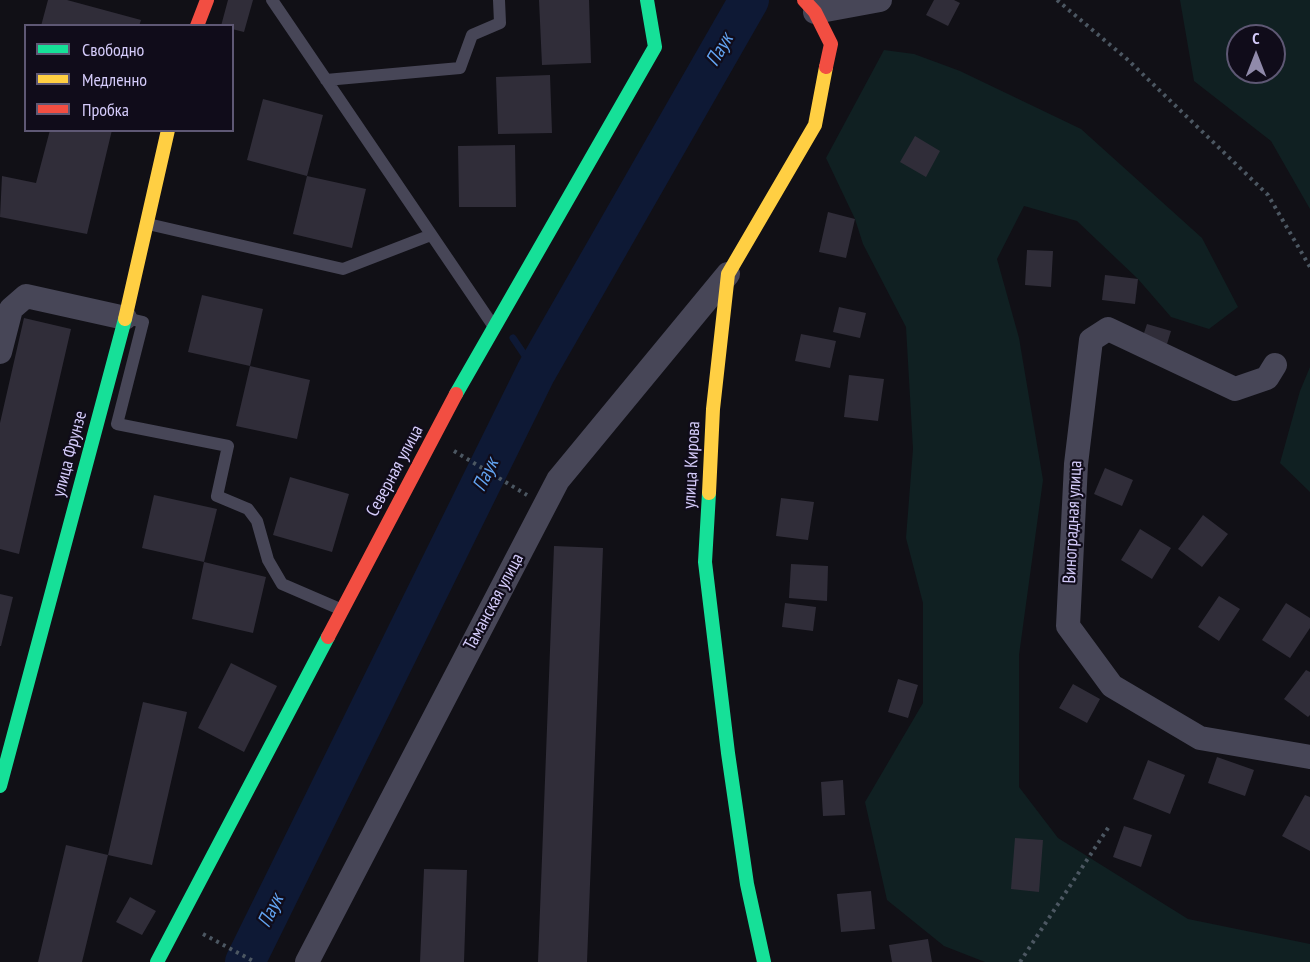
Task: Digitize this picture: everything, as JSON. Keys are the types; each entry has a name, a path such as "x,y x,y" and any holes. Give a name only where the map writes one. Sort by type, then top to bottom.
{"street":[{"path":"198,24 207,0"},
{"name":"Северная улица","path":"157,962 448,408 655,47 646,0"},
{"path":"809,6 880,0"},
{"name":"улица Кирова","path":"764,962 747,884 728,753 705,562 713,409 728,274 815,125 831,44 809,6"},
{"name":"улица Фрунзе","path":"0,786 125,318 168,132"},
{"name":"Таманская улица","path":"307,962 558,480 728,274"},
{"path":"0,352 11,309 26,296 125,318"},
{"name":"Виноградная улица","path":"1275,365 1267,378 1235,389 1108,329 1091,340 1076,464 1068,626 1112,686 1200,738 1310,757"}],"lane":[{"path":"272,0 494,328"},
{"path":"326,80 460,69 472,36 500,23 499,0"},
{"path":"147,224 342,269 431,235"},
{"path":"125,318 143,322 117,423 228,446 217,496 249,509 257,521 268,560 282,584 342,610"}],"path":[{"path":"1057,0 1128,60 1268,195 1310,267"},
{"path":"444,445 534,499"},
{"path":"1020,962 1110,825"},
{"path":"199,932 255,962"}],"shaded area":[{"path":"1180,0 1310,0 1310,209 1271,141 1194,81"},
{"path":"884,50 914,54 960,71 1081,129 1202,238 1238,307 1209,329 1171,317 1138,279 1077,221 1024,206 997,259 1019,338 1043,480 1019,655 1019,787 1058,838 1188,919 1310,944 1310,962 985,962 944,946 887,900 865,802 923,703 923,603 906,538 913,449 906,327 863,244 855,219 826,158"},
{"path":"1310,367 1310,492 1280,463 1300,391"}],"building":[{"path":"48,0 67,0 141,20 140,24 42,24"},
{"path":"228,0 253,0 244,32 234,30 234,24 222,24"},
{"path":"539,0 589,0 591,63 542,65"},
{"path":"934,0 954,0 960,3 948,26 926,15"},
{"path":"550,75 552,133 498,134 496,77"},
{"path":"263,99 323,115 307,176 247,160"},
{"path":"49,132 112,132 87,234 0,217 2,176 36,183"},
{"path":"915,136 940,151 926,177 900,162"},
{"path":"515,145 516,207 459,207 458,146"},
{"path":"307,176 366,189 352,248 293,234"},
{"path":"828,212 855,219 846,258 819,252"},
{"path":"1027,250 1053,251 1051,287 1025,285"},
{"path":"1105,275 1138,279 1135,304 1102,300"},
{"path":"202,295 263,309 250,366 188,352"},
{"path":"839,307 866,313 860,338 833,332"},
{"path":"24,318 71,329 19,554 0,549 0,423"},
{"path":"1147,324 1171,331 1167,344 1143,336"},
{"path":"801,334 836,341 830,368 795,361"},
{"path":"250,366 310,380 297,439 236,426"},
{"path":"849,375 884,379 878,421 844,417"},
{"path":"1105,468 1133,480 1122,506 1094,494"},
{"path":"290,477 349,494 332,552 273,535"},
{"path":"154,495 217,509 204,562 142,548"},
{"path":"781,498 814,502 808,540 776,536"},
{"path":"1203,515 1228,534 1202,567 1178,549"},
{"path":"1140,529 1171,548 1152,579 1121,560"},
{"path":"554,546 603,548 587,962 538,962"},
{"path":"204,562 266,577 253,633 192,619"},
{"path":"791,564 828,566 827,601 789,598"},
{"path":"0,594 13,597 1,646 0,646"},
{"path":"1219,596 1240,609 1219,641 1198,627"},
{"path":"785,603 816,607 813,631 782,627"},
{"path":"1286,603 1310,618 1310,628 1290,658 1262,640"},
{"path":"231,663 277,686 244,752 198,728"},
{"path":"1306,670 1310,672 1310,715 1308,717 1284,699"},
{"path":"898,679 918,685 908,718 888,712"},
{"path":"1073,684 1100,699 1087,723 1059,708"},
{"path":"143,702 187,712 152,865 108,855"},
{"path":"1217,757 1254,770 1245,796 1208,783"},
{"path":"1148,760 1185,775 1170,814 1133,799"},
{"path":"843,780 845,815 823,816 821,782"},
{"path":"1305,795 1310,797 1310,851 1282,836"},
{"path":"1124,826 1152,835 1141,867 1113,857"},
{"path":"1015,838 1043,840 1039,892 1011,889"},
{"path":"66,845 108,855 82,962 38,962"},
{"path":"424,869 467,870 464,962 420,962"},
{"path":"871,891 875,929 841,932 837,894"},
{"path":"130,897 156,911 142,935 116,922"},
{"path":"928,939 932,962 892,962 889,945"}],"waterway":[{"name":"Паук","path":"245,962 536,372 749,0"},
{"path":"513,338 536,372"}],"traffic: fast":[{"path":"456,394 655,47 647,0"},
{"path":"0,786 125,319"},
{"path":"709,493 705,562 728,753 747,884 764,962"},
{"path":"157,962 328,637"}],"traffic: slow":[{"path":"709,493 713,409 728,274 815,125 826,67"},
{"path":"125,319 168,132"}],"traffic: jam":[{"path":"198,24 207,0"},
{"path":"804,0 815,12 831,44 826,67"},
{"path":"328,637 456,394"}]}
